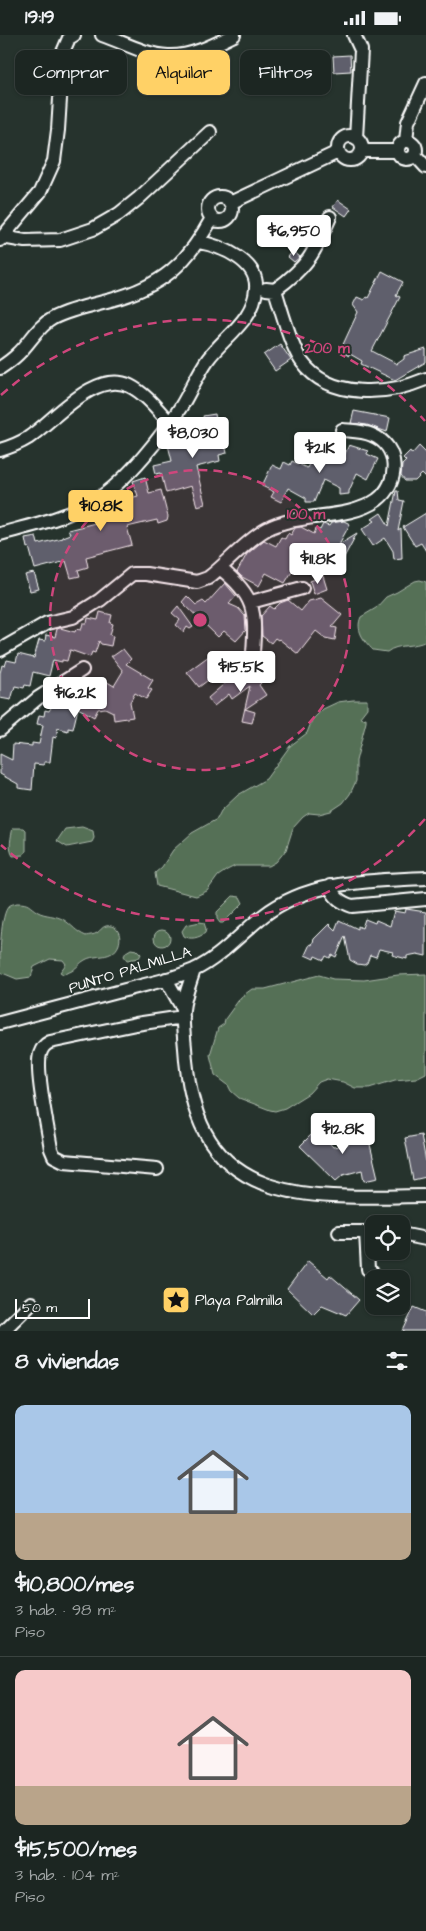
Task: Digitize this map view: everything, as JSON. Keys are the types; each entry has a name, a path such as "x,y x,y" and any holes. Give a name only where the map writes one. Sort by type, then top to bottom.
{"street":[{"path":"1,239 40,192 54,161 63,52 69,38 74,35"},
{"path":"102,35 150,52 168,56 183,55 207,48 234,35"},
{"path":"354,35 357,37 361,50 356,137"},
{"path":"406,141 408,122 426,83"},
{"path":"1,239 60,241 93,229 119,214 139,198 210,132"},
{"path":"352,136 356,137 361,143 362,151 350,161 343,159 338,152 339,145 344,137 352,136"},
{"path":"406,141 410,141 417,149 412,158 405,159 398,151 400,144 406,141"},
{"path":"362,151 398,151"},
{"path":"230,203 338,152"},
{"path":"415,155 426,167"},
{"path":"223,198 230,203 231,211 227,218 220,221 212,218 208,207 212,200 223,198"},
{"path":"256,288 275,290 303,267 314,252 330,217"},
{"path":"0,368 19,354 34,334 50,319 120,297 158,281 175,268 199,242 212,218"},
{"path":"0,534 56,518 97,500 119,483 170,423 208,359 248,315 256,288 254,275 249,267 226,250 212,244 199,242"},
{"path":"275,290 301,361 315,375 333,385 350,390 368,391 399,388 426,379"},
{"path":"0,450 27,439 81,395 95,387 110,382 122,383 144,395 170,423"},
{"path":"0,650 46,623 73,617 80,613 100,600 132,574 146,574 197,582 208,578 221,569 256,537 268,529 282,524 362,507 377,500 387,492 392,481 393,457 389,448 372,435 342,430"},
{"path":"221,569 242,588 251,602 254,633 253,653"},
{"path":"251,602 302,588"},
{"path":"0,730 38,699 82,669"},
{"name":"PUNTO PALMILLA","path":"0,1023 194,970 233,943 275,907 298,895 330,886 426,878"},
{"path":"330,886 334,896 352,906 426,899"},
{"path":"194,970 183,1013 186,1069 197,1119 215,1148 227,1160 250,1179 296,1193 426,1196"},
{"path":"166,979 183,1013"},
{"path":"156,1169 64,1161 54,1155 51,1149 40,1081 40,1055 44,1046 50,1042 183,1013"},
{"path":"339,1232 365,1232"},
{"path":"410,1236 426,1239"},
{"path":"3,1331 31,1303"}],"green space":[{"path":"420,580 426,582 426,641 396,647 387,652 373,650 360,631 359,622 361,617 376,608 386,597"},
{"path":"367,700 367,708 360,717 366,718 366,722 356,761 356,781 343,803 331,811 319,814 309,813 303,817 293,828 286,850 276,862 269,866 235,866 218,876 207,891 196,896 157,886 155,873 162,867 173,850 192,833 217,819 221,811 238,795 266,779 290,746 307,733 312,720 323,709 338,702"},
{"path":"82,827 93,831 94,838 92,842 67,847 57,841 65,829"},
{"path":"13,828 24,828 26,830 26,851 23,855 13,856 11,853 10,842"},
{"path":"233,896 240,897 243,903 223,923 220,923 217,919 217,912"},
{"path":"17,903 27,904 38,912 61,918 79,933 86,936 96,934 106,926 111,926 120,935 119,945 112,953 88,958 68,973 63,974 60,972 66,964 63,960 50,959 34,967 31,977 17,979 0,972 1,936 4,918 9,906"},
{"path":"204,923 205,933 194,938 184,936 182,931 186,925"},
{"path":"162,930 168,932 170,938 168,944 162,946 156,944 154,938 156,932"},
{"path":"131,949 137,950 141,954 139,958 127,960 124,956"},
{"path":"426,974 426,1073 416,1078 395,1080 369,1088 355,1088 343,1082 327,1079 319,1082 309,1093 285,1108 275,1111 239,1098 231,1091 228,1085 215,1075 210,1055 218,1028 224,1024 225,1019 241,997 252,989 265,989 319,975 333,979 364,980 398,975"}],"building":[{"path":"350,55 351,71 334,72 333,56"},
{"path":"338,200 351,209 346,216 333,207"},
{"path":"311,233 313,235 306,248 300,242"},
{"path":"293,251 300,257 294,262 288,257"},
{"path":"382,271 403,282 396,295 400,297 372,351 397,364 404,359 404,356 426,349 426,362 395,380 361,364 362,361 350,354 349,356 340,351 358,312 353,305 357,297 364,300 366,297 368,298"},
{"path":"280,344 291,360 275,371 264,355"},
{"path":"354,411 390,418 387,432 367,425 351,423"},
{"path":"215,414 217,427 221,427 227,453 219,455 220,461 196,467 205,504 197,506 191,486 166,493 161,473 156,474 154,465 172,461 168,445 189,440 192,438 191,434 206,430 203,416"},
{"path":"349,445 368,451 367,454 378,459 368,479 357,473 349,494 339,495 339,488 323,480 314,502 306,502 306,498 288,488 281,502 271,497 274,492 262,486 272,465 281,469 284,462 290,465 292,461 307,468 314,453 324,457 326,453 342,460"},
{"path":"419,446 426,453 426,478 422,474 415,481 405,481 401,476 402,465 406,461 403,458 410,451 412,454"},
{"path":"145,477 149,493 161,490 168,517 167,521 158,524 157,520 127,527 132,545 86,557 88,567 78,570 80,576 71,578 66,561 35,569 25,538 36,536 38,544 62,538 70,534 68,530 99,522 96,513 120,505 119,501 138,496 133,481"},
{"path":"396,491 398,491 399,500 404,501 398,531 401,529 402,558 394,559 393,551 385,538 373,546 362,529 375,521 372,519 381,513 389,526"},
{"path":"426,513 426,551 421,543 415,546 403,527"},
{"path":"344,521 350,524 339,544 357,533 341,563 327,556 321,567 309,561 307,565 299,560 285,583 266,573 259,586 242,577 237,572 247,554 264,540 276,546 281,537 285,539 288,533 291,535 295,528 301,527 314,534 316,529 320,530 323,524 329,526 331,523"},
{"path":"34,573 39,589 30,591 25,575"},
{"path":"323,576 327,589 314,594 310,581"},
{"path":"225,583 236,596 229,604 238,608 245,616 246,630 236,641 224,631 218,637 182,602 187,596 196,605 203,601 206,604"},
{"path":"321,598 342,615 332,627 337,628 335,640 325,638 316,631 298,654 279,639 275,638 271,643 262,636 261,616 270,606 274,609 280,603 288,600 301,611 309,601"},
{"path":"178,606 193,627 190,629 187,627 184,632 176,625 180,620 172,613"},
{"path":"100,612 112,615 110,623 113,624 110,635 113,636 111,646 101,644 99,641 95,653 92,652 90,657 70,650 67,661 53,660 49,676 33,672 30,686 25,685 24,688 15,686 11,700 0,698 0,673 2,665 5,666 7,660 16,662 18,654 34,658 39,640 45,641 46,635 55,637 57,629 60,628 75,632 76,629 81,630 83,623 87,623 88,618 98,620"},
{"path":"123,649 131,659 126,664 153,680 148,688 152,690 146,699 135,693 130,702 133,717 114,720 113,712 105,708 98,709 94,717 78,708 73,729 68,728 68,731 58,728 56,738 53,737 50,762 44,762 44,765 34,764 32,790 18,788 18,784 0,774 0,754 12,760 13,744 32,746 32,743 39,744 43,725 37,724 39,715 44,716 45,710 49,711 58,695 62,692 67,695 70,688 86,696 94,683 100,686 104,680 114,686 123,671 111,656"},
{"path":"213,653 224,668 199,687 187,672"},
{"path":"248,671 252,678 254,672 261,683 259,685 266,695 245,709 255,712 252,723 242,721 250,686 232,699 229,694 214,706 208,698 231,678 234,681"},
{"path":"406,909 426,912 426,956 417,954 407,956 407,959 392,955 393,952 379,949 376,957 370,955 367,963 364,965 357,964 350,960 345,936 336,957 332,955 330,958 326,956 324,960 315,956 314,959 305,955 310,944 312,945 314,939 329,924 335,930 339,920 358,929 358,926 362,928 365,919 375,923 376,920 390,926 394,911 405,913"},
{"path":"317,1129 333,1147 349,1144 347,1135 367,1132 378,1178 364,1181 362,1170 343,1175 336,1181 300,1146"},
{"path":"421,1135 426,1162 426,1177 413,1180 405,1138"},
{"path":"308,1261 328,1278 330,1275 359,1300 346,1315 322,1305 313,1314 287,1289"},
{"path":"414,1307 426,1312 426,1331 403,1331"}],"place":[{"name":"Playa Palmilla","path":"176,1300"}]}
